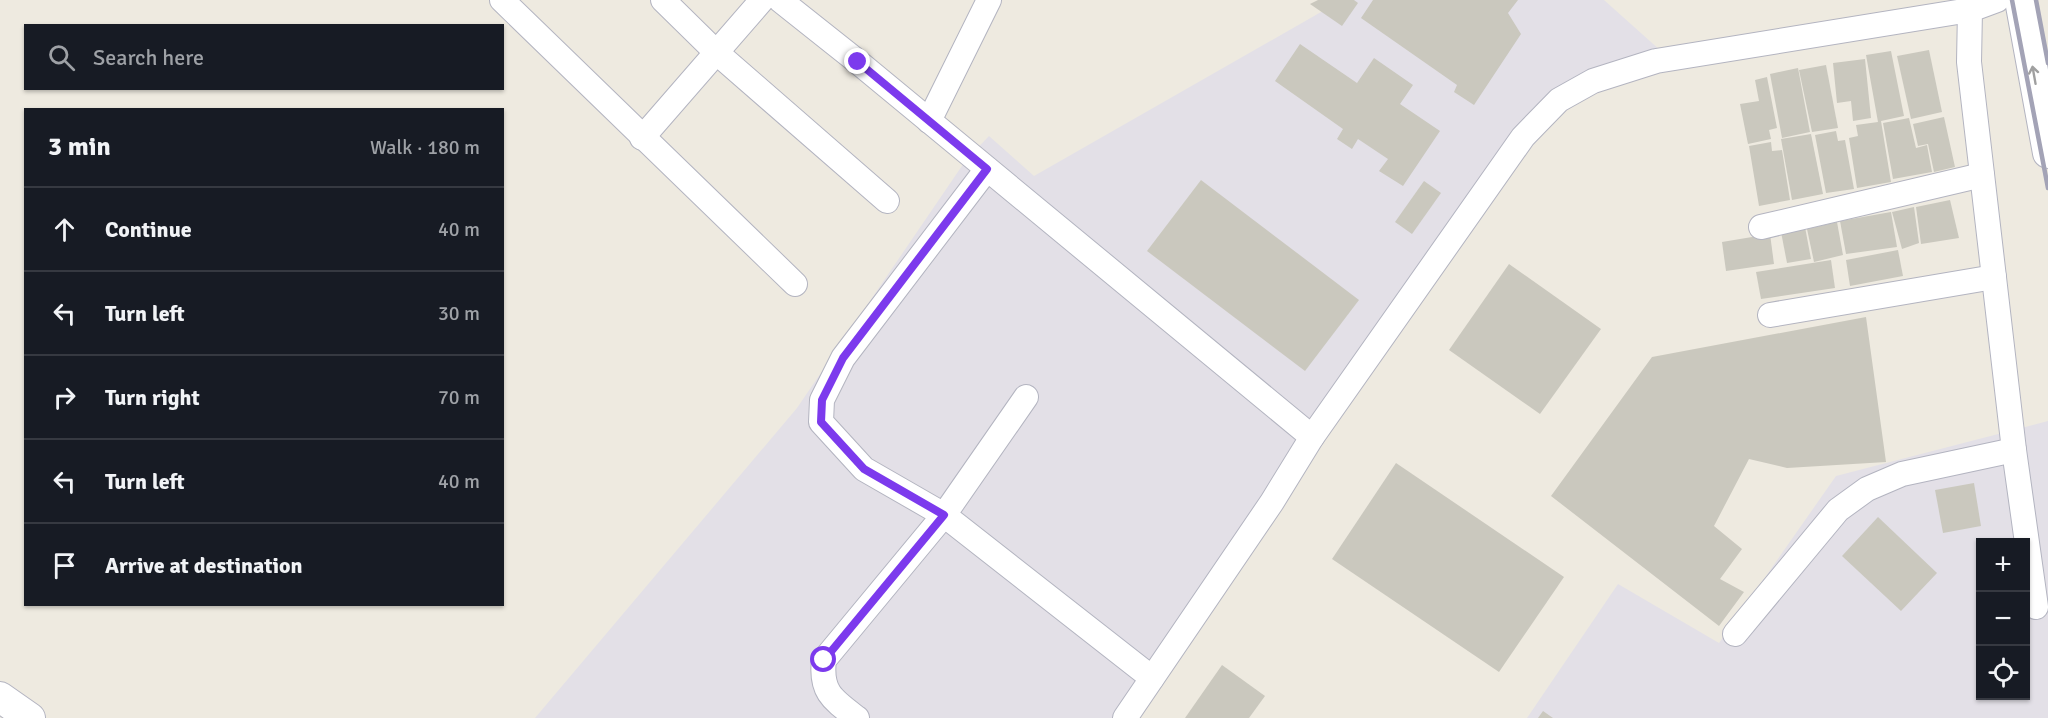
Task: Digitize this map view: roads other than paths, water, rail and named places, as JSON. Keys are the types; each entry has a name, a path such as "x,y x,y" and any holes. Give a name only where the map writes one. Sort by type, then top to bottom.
{"street":[{"path":"502,0 795,284"},
{"path":"663,0 717,52 887,201"},
{"path":"929,121 989,0"},
{"path":"1125,718 1272,502 1312,437 1523,137 1559,100 1593,81 1656,62 1970,10 1997,0"},
{"path":"2020,0 2048,153"},
{"path":"642,138 717,52 778,1 929,121 1312,437"},
{"path":"1970,10 1969,62 2014,450 2036,607"},
{"path":"987,169 843,358 822,400 821,422 864,469 944,515 1152,678"},
{"path":"1761,227 1982,175"},
{"path":"1770,315 1994,278"},
{"path":"857,718 828,694 822,676 824,660 944,515 1026,397"},
{"path":"1735,634 1838,510 1867,489 1902,474 2014,450"},
{"path":"0,697 30,718"}],"railway":[{"path":"2012,0 2048,188"},
{"path":"2036,0 2048,63"}]}
